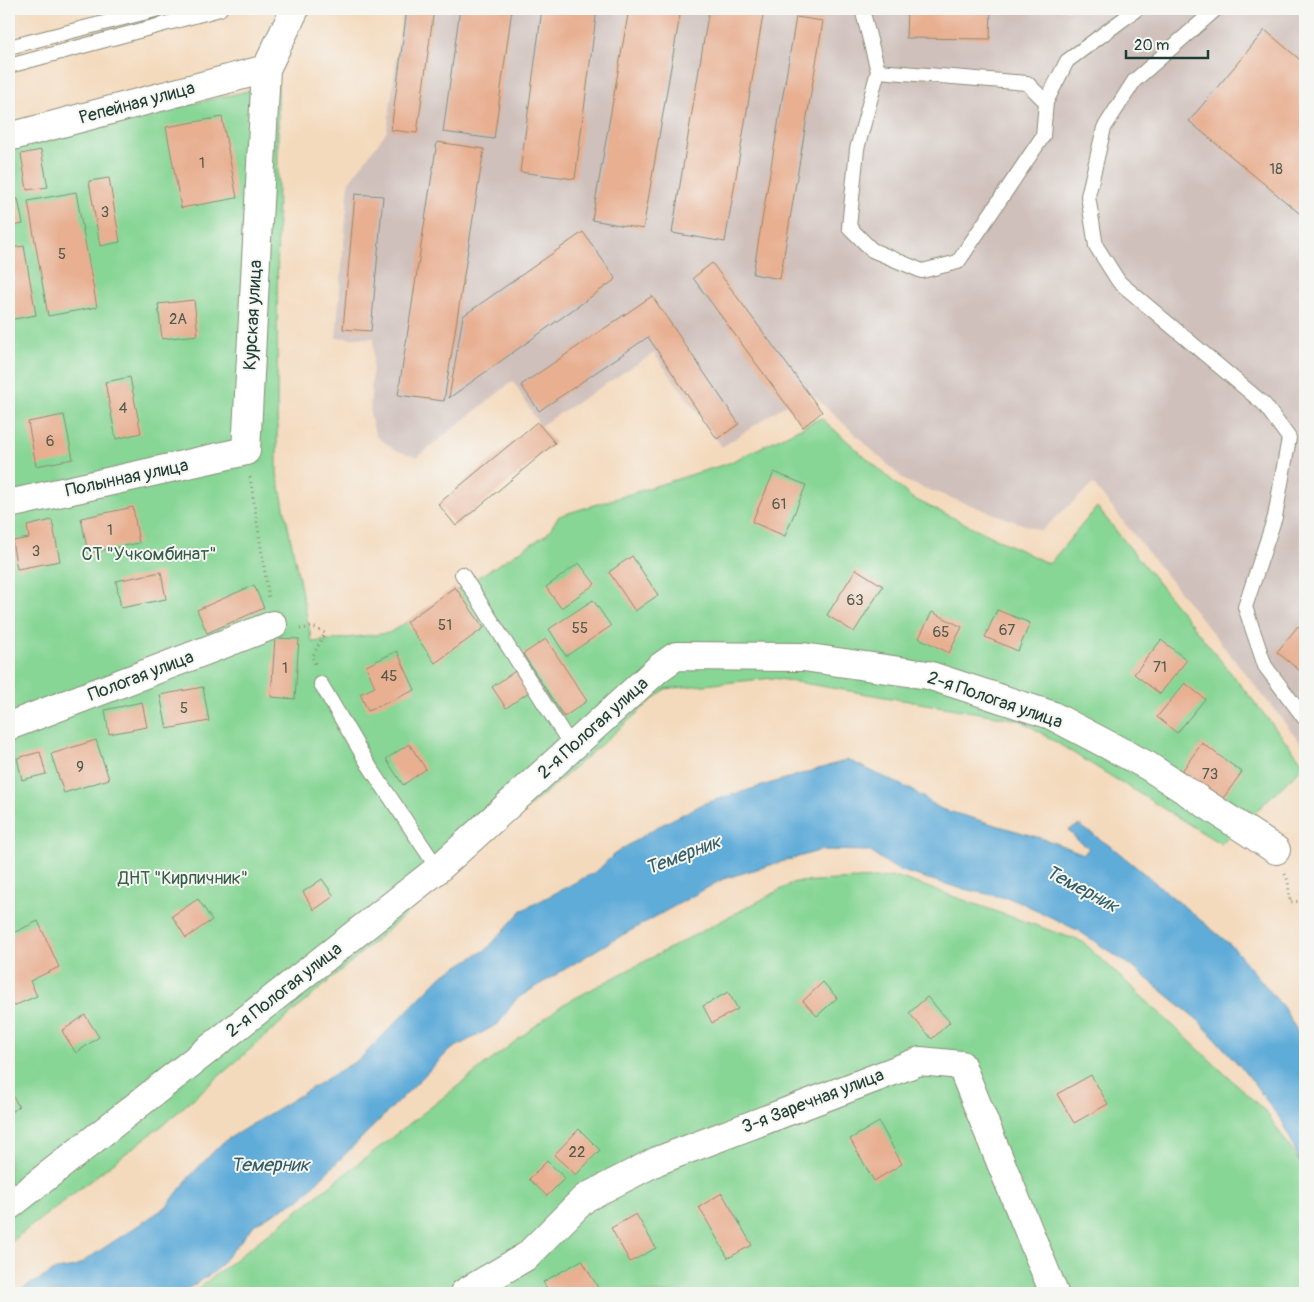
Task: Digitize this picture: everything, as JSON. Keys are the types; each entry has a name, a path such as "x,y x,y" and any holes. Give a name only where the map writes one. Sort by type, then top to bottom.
{"street":[{"name":"Курская улица","path":"246,452 266,69 295,9"},
{"name":"Репейная улица","path":"9,136 266,69"},
{"name":"Полынная улица","path":"9,504 246,452"},
{"name":"Пологая улица","path":"9,726 273,625"},
{"name":"2-я Пологая улица","path":"11,1200 438,869 660,668 676,656 803,657 928,675 1051,715 1148,766 1276,850"},
{"name":"3-я Заречная улица","path":"464,1293 527,1256 585,1198 657,1160 920,1060 961,1065 1054,1293"}],"lane":[{"path":"9,47 159,9"},
{"path":"9,66 220,9"},
{"path":"862,9 878,71 857,149 849,226 872,250 922,271 958,262 1043,136 1046,102 1066,61 1137,9"},
{"path":"1216,9 1134,81 1104,128 1088,196 1096,246 1120,282 1264,404 1289,438 1275,517 1245,607 1265,666 1305,719"},
{"path":"878,71 1027,83 1046,102"},
{"path":"462,574 572,747"},
{"path":"321,684 368,764 438,869"}],"path":[{"path":"246,452 273,625 289,630 313,627 325,633 312,657 318,670 321,684"},
{"path":"1276,850 1288,881 1290,902 1305,901"}],"shaded area":[{"path":"403,9 1305,9 1305,748 1093,484 1041,531 905,481 811,393 811,388 722,447 654,353 540,426 513,381 417,457 395,450 376,436 370,415 374,338 336,338 349,182 387,131"}],"green space":[{"name":"ДНТ \"Кирпичник\"","path":"278,84 277,473 312,642 389,633 547,534 559,516 729,463 821,418 912,498 1049,564 1097,507 1305,765 1221,844 1020,720 773,678 665,689 164,1124 9,1243 9,146"},
{"path":"898,877 1083,942 1266,1112 1301,1164 1305,1180 1305,1293 192,1293 562,1005 795,882"}],"water":[{"name":"Темерник","path":"848,760 912,790 941,809 1047,840 1084,854 1089,848 1076,839 1069,830 1079,825 1113,848 1232,946 1283,1007 1305,1044 1305,1169 1301,1164 1284,1124 1247,1074 1199,1021 1134,968 1079,931 1016,900 959,888 898,870 869,851 822,850 723,879 603,946 516,999 498,1024 450,1050 301,1198 255,1224 214,1272 181,1293 15,1293 56,1270 75,1267 166,1207 191,1175 223,1142 361,1058 441,976 487,949 521,911 597,871 613,855 655,828 705,803"}],"building":[{"path":"407,9 434,9 417,133 391,130"},
{"path":"460,9 512,9 494,139 443,132"},
{"path":"542,9 597,9 575,179 520,172"},
{"path":"629,9 681,9 643,229 592,220"},
{"path":"709,9 764,9 725,242 672,233"},
{"path":"907,9 991,9 990,39 906,38"},
{"path":"796,17 823,21 780,279 753,274"},
{"path":"1265,30 1305,64 1305,218 1189,121"},
{"path":"222,117 237,198 181,208 166,127"},
{"path":"437,142 484,149 444,401 398,395"},
{"path":"41,150 48,187 27,190 21,154"},
{"path":"9,166 14,189 9,190"},
{"path":"109,178 120,242 100,246 89,181"},
{"path":"76,192 97,307 48,316 28,201"},
{"path":"355,194 383,196 371,331 343,329"},
{"path":"18,199 23,224 9,227 9,200"},
{"path":"583,232 616,279 449,398 463,316"},
{"path":"24,246 36,315 9,320 9,248"},
{"path":"712,263 822,412 803,427 693,278"},
{"path":"652,296 739,424 717,439 648,337 539,411 521,385"},
{"path":"194,300 198,335 162,339 158,304"},
{"path":"130,377 141,433 116,439 105,382"},
{"path":"64,415 73,459 36,466 28,422"},
{"path":"537,422 555,443 456,526 438,504"},
{"path":"774,472 806,485 785,536 752,522"},
{"path":"133,507 139,543 88,553 81,518"},
{"path":"52,520 60,561 17,569 12,541 29,538 27,526"},
{"path":"632,556 658,595 635,611 609,572"},
{"path":"579,563 595,584 561,608 546,587"},
{"path":"856,569 883,586 854,632 827,615"},
{"path":"161,572 166,599 121,608 116,581"},
{"path":"254,585 264,608 207,633 197,610"},
{"path":"455,587 484,628 435,663 406,622"},
{"path":"593,600 611,626 566,656 549,629"},
{"path":"997,610 1030,623 1018,651 985,637"},
{"path":"932,612 962,627 949,653 919,638"},
{"path":"1298,626 1303,630 1305,627 1305,675 1277,652"},
{"path":"275,638 299,639 295,699 271,697"},
{"path":"546,639 587,701 564,717 523,654"},
{"path":"1161,640 1187,660 1160,694 1134,674"},
{"path":"397,651 415,690 368,711 360,694 375,687 366,666"},
{"path":"515,671 529,692 506,708 492,687"},
{"path":"1185,683 1205,699 1177,733 1157,717"},
{"path":"203,687 209,721 167,729 160,695"},
{"path":"142,702 147,727 109,734 105,710"},
{"path":"96,740 109,779 64,793 51,754"},
{"path":"1202,743 1242,772 1219,804 1179,775"},
{"path":"409,744 426,769 403,785 386,759"},
{"path":"40,752 46,774 22,780 17,758"},
{"path":"322,879 334,896 314,910 303,892"},
{"path":"198,899 212,920 186,938 172,916"},
{"path":"38,921 59,967 30,981 37,996 9,1008 9,935"},
{"path":"823,982 837,998 817,1016 803,1001"},
{"path":"728,992 738,1009 712,1023 703,1006"},
{"path":"927,997 950,1022 932,1039 909,1013"},
{"path":"85,1015 99,1037 76,1053 62,1031"},
{"path":"1091,1075 1108,1104 1074,1123 1057,1094"},
{"path":"9,1089 19,1107 9,1113"},
{"path":"879,1122 902,1164 874,1181 850,1139"},
{"path":"579,1129 600,1150 576,1175 554,1155"},
{"path":"547,1161 565,1178 547,1196 529,1179"},
{"path":"722,1193 752,1245 728,1258 699,1207"},
{"path":"636,1214 656,1248 630,1262 611,1228"},
{"path":"582,1260 601,1293 550,1293 543,1282"}],"park label":[{"name":"СТ \"Учкомбинат\"","path":"149,554"}]}
